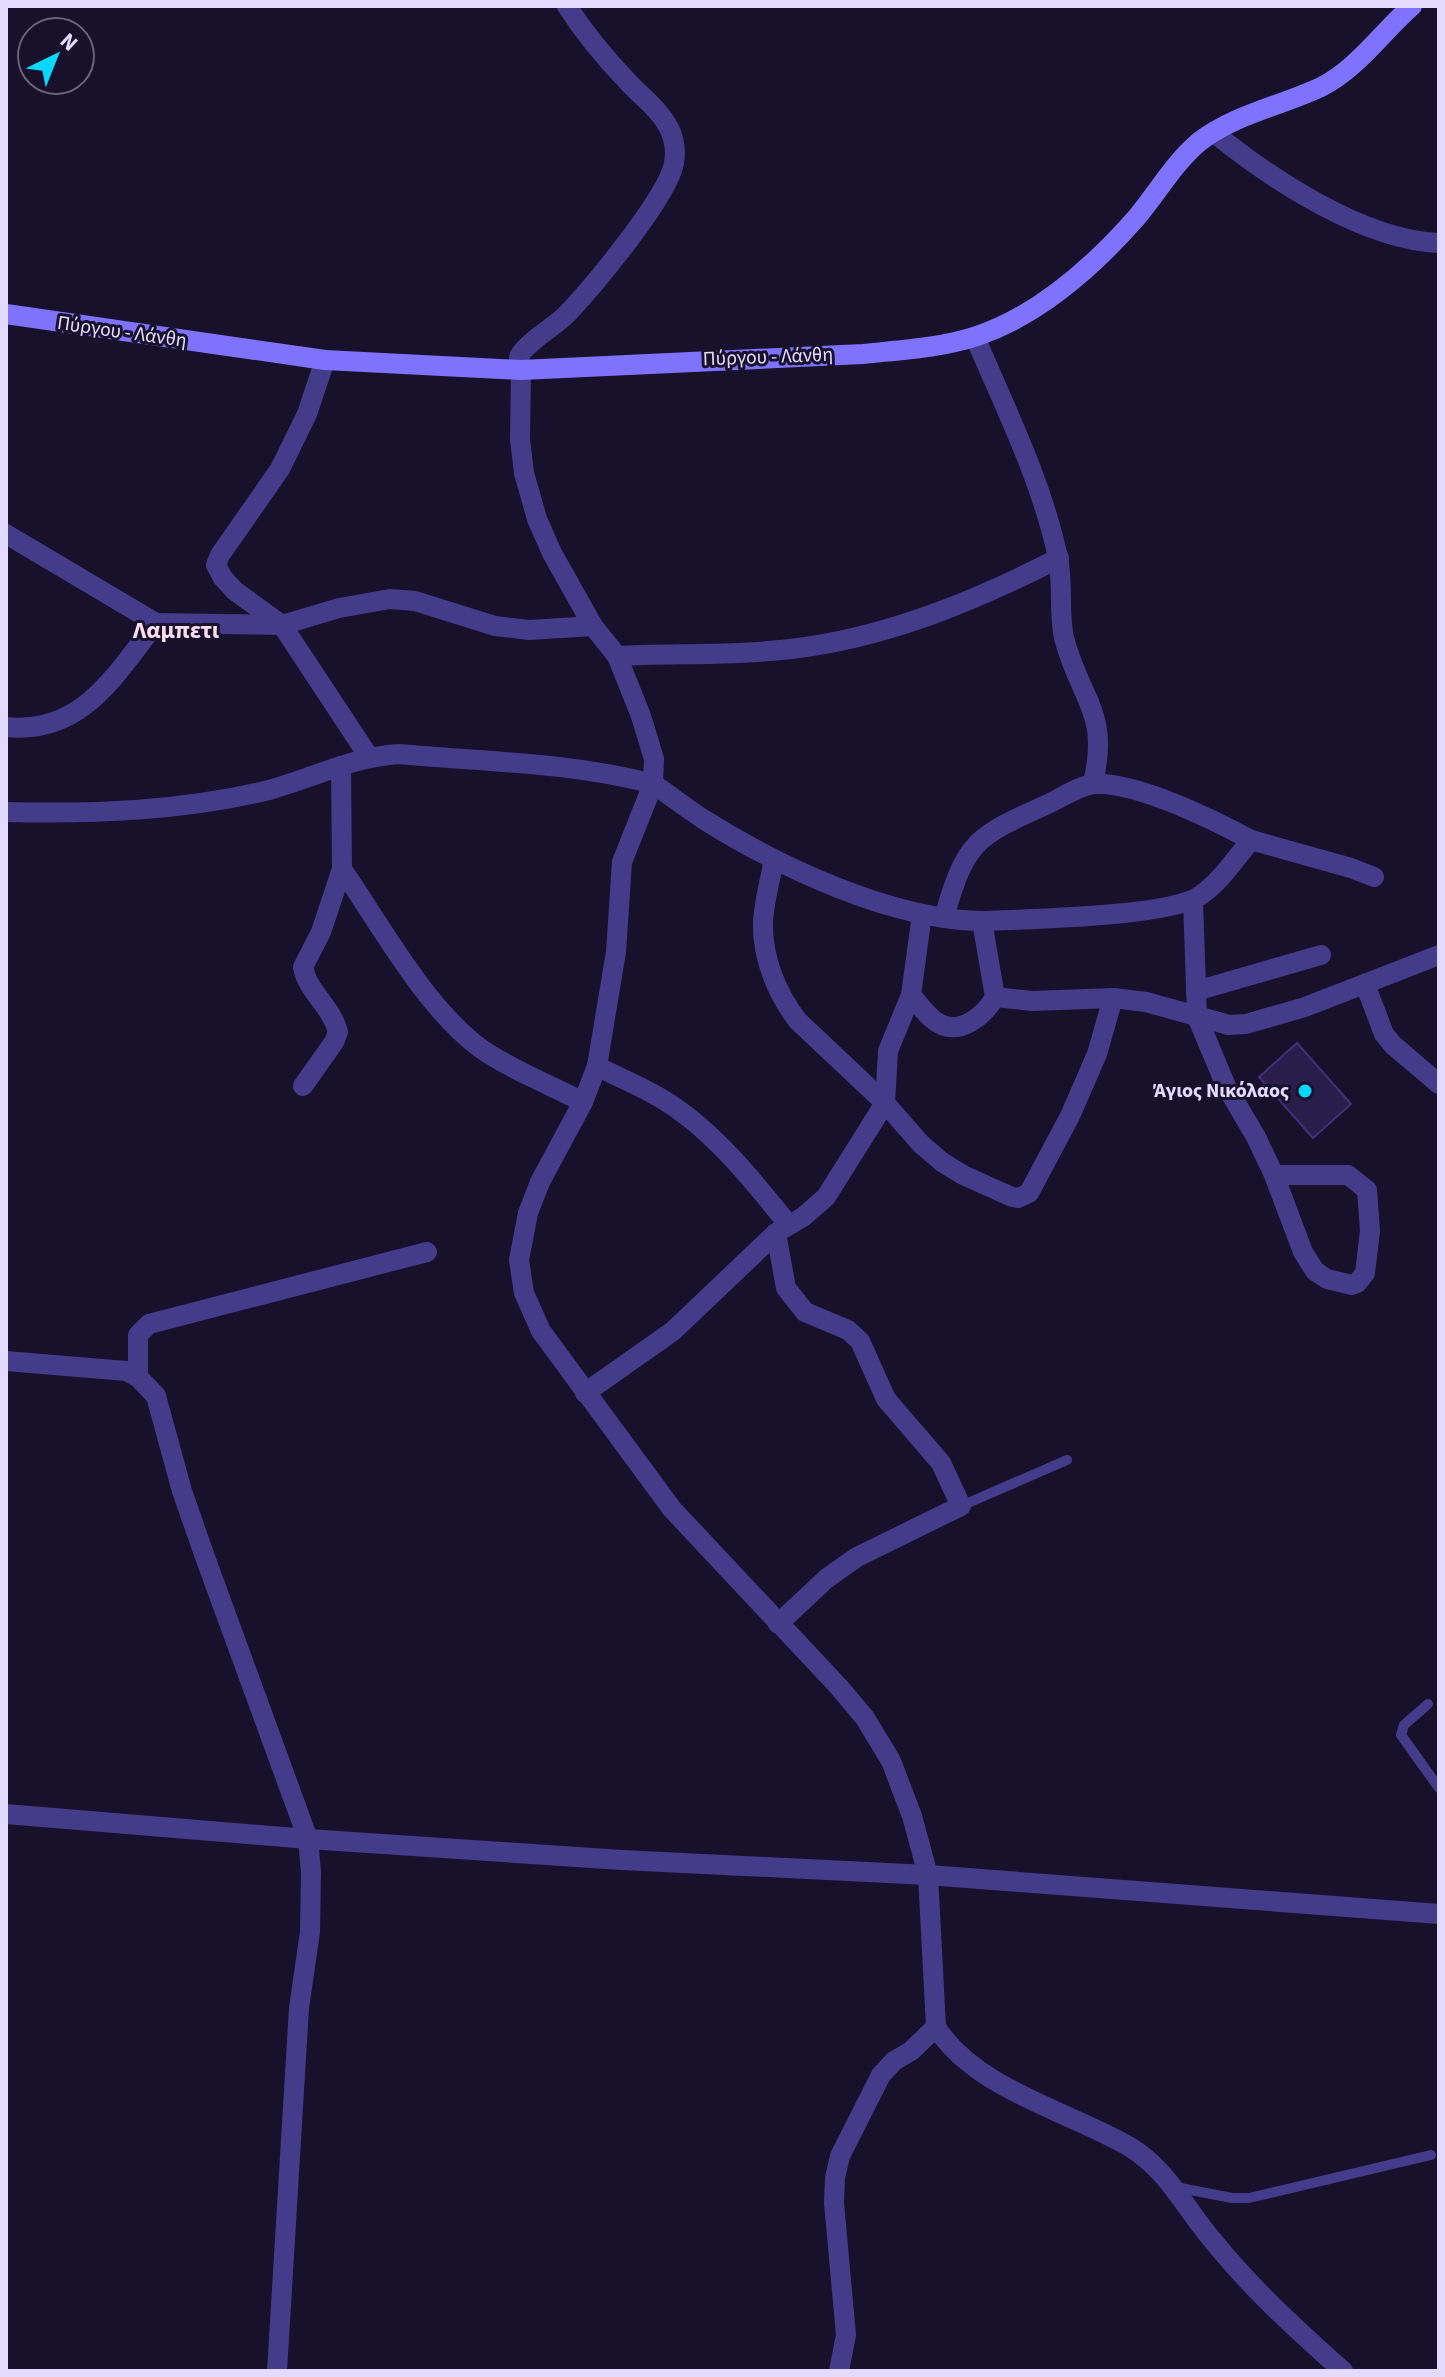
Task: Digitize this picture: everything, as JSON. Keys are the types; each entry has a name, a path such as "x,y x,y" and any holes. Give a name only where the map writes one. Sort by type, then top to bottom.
{"main road":[{"name":"Πύργου - Λάνθη","path":"6,314 325,360 521,370 863,354 975,337 1032,308 1087,267 1137,217 1181,161 1213,132 1330,81 1361,57 1412,6"}],"street":[{"path":"567,6 597,48 649,101 668,127 674,143 674,164 653,205 601,274 567,314 519,357 520,439 529,495 552,553 593,626 617,656 654,759 653,784 622,862 616,952 597,1066 583,1102 540,1182 525,1225 519,1260 524,1293 541,1331 672,1509 865,1718 891,1761 912,1816 928,1875 936,2027 945,2042 976,2069 1133,2149 1173,2186 1211,2240 1261,2297 1343,2371"},
{"path":"1213,132 1243,156 1308,198 1401,238 1439,243"},
{"path":"975,337 1047,512 1059,558 1064,637 1096,717 1099,734 1100,749 1093,783"},
{"path":"325,360 307,414 280,469 216,565 235,591 282,625 369,757"},
{"path":"6,534 156,623 282,625 339,608 390,599 415,601 495,626 518,629 593,626"},
{"path":"617,656 766,651 847,641 981,597 1059,558"},
{"path":"6,727 37,727 63,720 84,708 106,687 156,623"},
{"path":"6,812 187,806 270,789 369,757 399,754 579,768 653,784 701,818 774,860 863,896 954,921 1156,909 1193,900 1210,888 1251,840"},
{"path":"303,1086 338,1032 332,1015 306,978 303,967 321,932 342,869 341,766"},
{"path":"944,918 961,867 978,841 1022,816 1093,783 1129,789 1186,808 1251,840 1326,860 1374,877"},
{"path":"774,860 763,921 765,949 778,989 798,1021 942,1162 1012,1197 1025,1196 1070,1116 1097,1054 1113,998"},
{"path":"342,869 419,982 460,1031 482,1049 583,1102"},
{"path":"1193,900 1197,1017 1226,1086 1256,1137 1303,1252 1315,1271 1327,1279 1352,1285 1357,1283 1365,1273 1370,1231 1367,1190 1348,1175 1274,1175"},
{"path":"585,1393 673,1331 782,1228 803,1217 826,1197 885,1103 888,1051 911,995 922,914"},
{"path":"911,995 930,1016 945,1026 966,1024 978,1018 995,997 982,921"},
{"path":"1196,991 1321,955"},
{"path":"995,997 1032,1001 1113,998 1146,1002 1229,1025 1246,1024 1305,1007 1439,955"},
{"path":"1365,984 1384,1034 1439,1084"},
{"path":"597,1066 668,1102 712,1138 782,1228 786,1288 790,1296 805,1312 848,1330 860,1341 886,1399 941,1463 961,1506 857,1557 826,1579 778,1624"},
{"path":"138,1377 138,1335 149,1324 427,1252"},
{"path":"6,1361 126,1371 138,1377 156,1396 182,1491 308,1839 310,1932 299,2008 277,2371"},
{"path":"6,1814 308,1839 622,1860 928,1875 1439,1914"},
{"path":"839,2371 846,2335 834,2203 840,2156 881,2075 936,2027"}],"lane":[{"path":"961,1506 1067,1460"},
{"path":"1428,1704 1404,1725 1401,1735 1439,1788"},
{"path":"1173,2186 1232,2198 1249,2198 1431,2155"}],"building":[{"name":"Άγιος Νικόλαος","path":"1297,1043 1351,1104 1313,1138 1259,1077"}],"place":[{"name":"Άγιος Νικόλαος","path":"1305,1091"}],"district":[{"name":"Λαμπετι","path":"176,630"}]}
